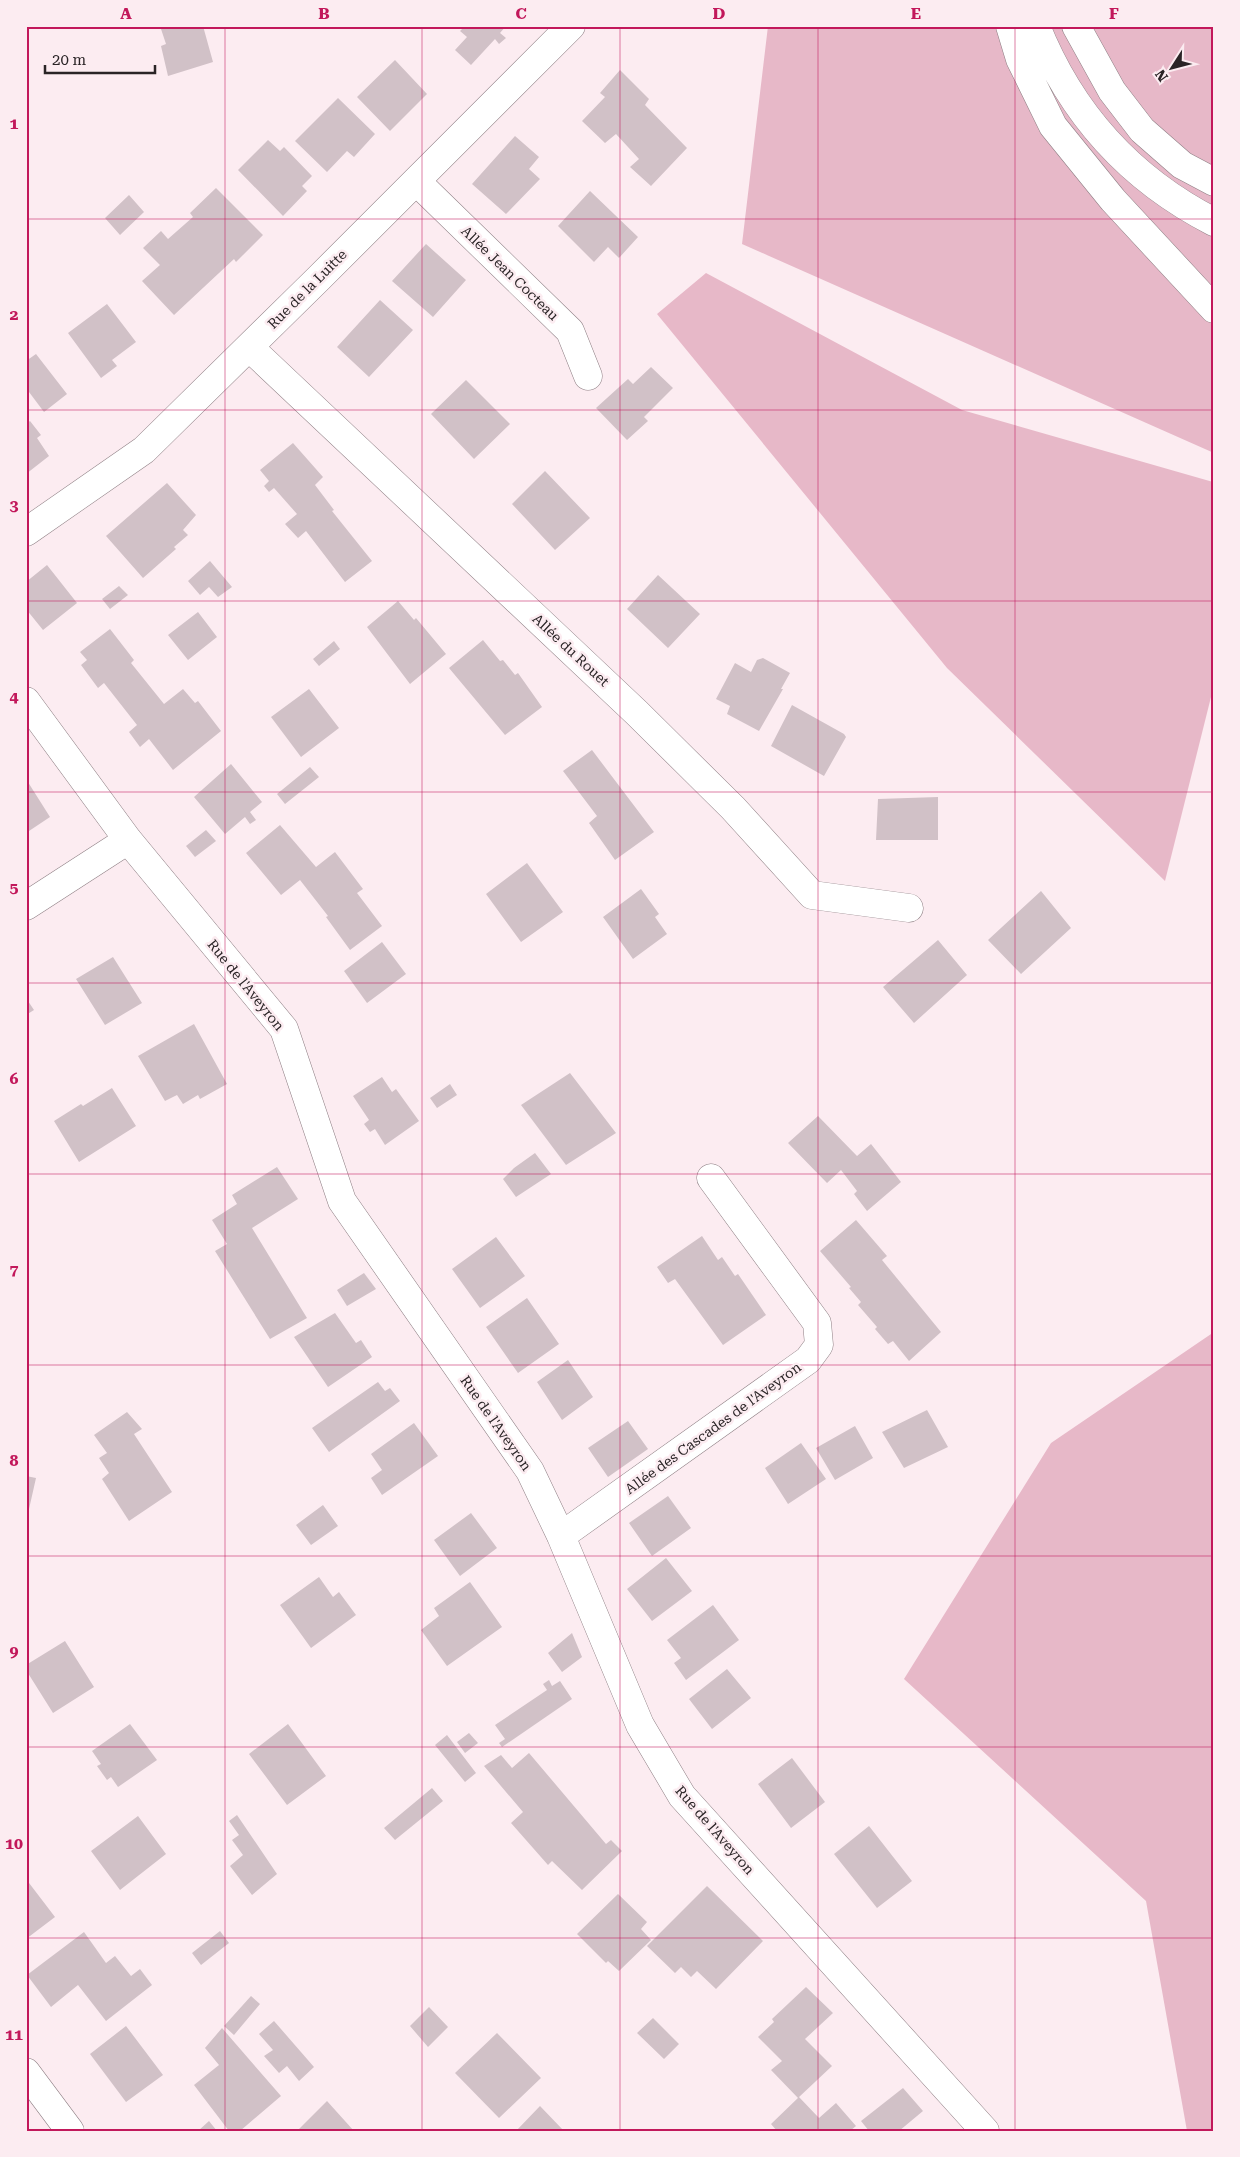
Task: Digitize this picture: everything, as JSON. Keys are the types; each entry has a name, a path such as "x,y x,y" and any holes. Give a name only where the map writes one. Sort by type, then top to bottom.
{"main road":[{"name":"Rue de la Luitte","path":"26,532 144,450 570,26"},
{"path":"1010,26 1020,59 1053,126 1114,200 1214,309"},
{"path":"1036,26 1068,92 1124,160 1184,207 1214,222"},
{"path":"1076,26 1112,91 1142,130 1182,165 1214,182"},
{"name":"Allée Jean Cocteau","path":"416,180 570,332 588,376"},
{"name":"Allée du Rouet","path":"249,347 637,713 733,808 812,895 910,908"},
{"name":"Rue de l'Aveyron","path":"26,701 128,840 284,1028 342,1200 530,1471 560,1536 640,1726 682,1796 985,2131"},
{"path":"26,906 128,840"},
{"name":"Allée des Cascades de l'Aveyron","path":"560,1536 808,1360 819,1345 817,1323 711,1178"},
{"path":"26,2072 70,2131"}],"shaded area":[{"path":"768,26 1214,26 1214,453 742,244"},
{"path":"706,273 962,410 1213,482 1214,685 1165,881 947,668 657,314"},
{"path":"1214,1332 1214,2131 1187,2131 1146,1901 904,1679 1051,1443"}],"building":[{"path":"160,26 203,26 213,62 168,76 161,46 166,44"},
{"path":"465,26 506,26 500,33 506,38 499,44 495,39 471,65 455,50 467,37 460,31"},
{"path":"395,60 427,94 390,131 357,97"},
{"path":"620,70 649,99 645,105 687,148 651,186 630,167 639,159 616,134 605,143 582,121 605,97 600,93"},
{"path":"338,98 375,134 354,157 347,151 327,172 295,141"},
{"path":"515,136 539,157 529,169 540,179 506,214 472,184"},
{"path":"268,140 280,151 284,147 312,176 302,186 307,191 283,216 238,170"},
{"path":"216,188 263,235 236,262 234,259 174,315 142,281 160,265 143,248 161,231 168,239 193,217 190,213"},
{"path":"590,191 638,237 619,258 608,247 594,262 558,226"},
{"path":"129,195 144,212 120,235 105,218"},
{"path":"426,244 466,280 433,317 392,281"},
{"path":"380,300 413,330 369,377 337,347"},
{"path":"107,304 136,342 112,360 117,366 101,378 68,333"},
{"path":"36,354 67,394 44,412 26,388 26,361"},
{"path":"651,367 673,388 644,417 648,421 627,440 596,408 628,379 633,384"},
{"path":"466,380 510,424 474,459 431,414"},
{"path":"30,421 41,435 37,438 49,456 26,474 26,424"},
{"path":"293,443 323,477 315,485 334,510 332,511 372,561 345,582 306,531 298,538 285,524 297,514 274,488 269,492 264,486 269,481 260,470"},
{"path":"545,471 590,518 555,550 512,504"},
{"path":"167,483 196,515 183,530 188,535 174,547 176,549 143,578 106,536"},
{"path":"210,561 232,587 218,597 209,587 200,595 188,581"},
{"path":"47,565 77,603 43,630 26,609 26,582"},
{"path":"658,575 700,614 668,648 627,609"},
{"path":"119,586 128,595 110,609 102,599"},
{"path":"398,601 414,620 416,618 446,654 410,684 367,627"},
{"path":"198,612 217,637 188,660 168,635"},
{"path":"110,629 134,660 131,663 164,704 183,689 195,703 198,701 221,731 173,770 149,739 140,747 129,732 137,725 104,683 98,688 81,665 87,660 80,652"},
{"path":"483,640 500,661 503,660 515,675 518,673 542,707 505,735 449,668"},
{"path":"334,641 340,649 319,666 313,659"},
{"path":"763,658 790,673 759,731 727,714 730,706 716,699 735,663 751,672 757,660"},
{"path":"309,689 339,728 301,757 271,717"},
{"path":"792,705 844,734 846,737 824,776 771,746"},
{"path":"592,750 654,832 615,860 589,823 597,816 563,771"},
{"path":"231,764 262,802 250,812 256,820 250,824 245,817 225,834 194,797"},
{"path":"310,767 319,777 285,804 277,794"},
{"path":"26,779 50,817 26,833"},
{"path":"938,797 938,840 876,840 878,799"},
{"path":"280,825 316,867 335,852 363,889 357,893 382,926 350,950 326,917 328,916 300,880 281,895 246,853"},
{"path":"206,830 216,841 195,857 186,846"},
{"path":"527,863 563,912 521,942 486,894"},
{"path":"641,889 659,914 655,917 667,934 633,959 603,917"},
{"path":"1041,891 1071,928 1021,974 988,940"},
{"path":"938,940 967,975 914,1023 883,987"},
{"path":"382,942 406,974 367,1003 344,971"},
{"path":"113,957 142,1003 105,1025 76,979"},
{"path":"26,998 34,1010 26,1015"},
{"path":"194,1024 227,1084 200,1099 198,1095 183,1104 177,1095 165,1101 138,1056"},
{"path":"570,1073 616,1133 566,1165 521,1105"},
{"path":"382,1077 392,1092 396,1089 419,1121 385,1145 375,1129 370,1132 364,1124 369,1120 353,1096"},
{"path":"450,1084 457,1095 437,1108 430,1098"},
{"path":"112,1088 136,1126 79,1162 54,1121"},
{"path":"818,1116 857,1156 871,1144 901,1182 867,1211 854,1194 857,1191 841,1170 827,1183 788,1143"},
{"path":"535,1153 551,1174 516,1197 503,1179 514,1168"},
{"path":"277,1167 298,1199 252,1228 307,1318 270,1339 215,1251 227,1244 212,1220 237,1204 232,1195"},
{"path":"856,1220 887,1256 882,1260 941,1332 909,1361 893,1341 888,1344 875,1329 877,1327 858,1305 861,1302 849,1288 851,1287 820,1251"},
{"path":"702,1236 718,1260 722,1257 735,1276 738,1274 766,1315 723,1345 675,1279 668,1283 657,1267"},
{"path":"496,1237 525,1276 480,1308 452,1269"},
{"path":"364,1273 376,1289 347,1306 337,1290"},
{"path":"527,1298 559,1344 518,1373 486,1327"},
{"path":"335,1313 356,1343 361,1340 372,1357 328,1387 294,1337"},
{"path":"568,1360 593,1397 562,1420 537,1382"},
{"path":"378,1382 385,1391 390,1388 400,1401 329,1452 312,1428"},
{"path":"927,1410 948,1447 904,1468 882,1432"},
{"path":"127,1412 142,1429 134,1434 172,1492 129,1521 102,1479 109,1473 99,1458 107,1453 94,1435"},
{"path":"628,1421 648,1449 608,1477 588,1448"},
{"path":"414,1423 438,1456 382,1495 371,1478 382,1470 371,1454"},
{"path":"855,1426 873,1458 835,1480 816,1448"},
{"path":"801,1443 826,1479 788,1504 765,1468"},
{"path":"26,1476 36,1478 27,1518 26,1518"},
{"path":"668,1496 691,1528 652,1556 629,1523"},
{"path":"323,1505 338,1526 311,1545 296,1525"},
{"path":"471,1513 497,1548 460,1576 434,1540"},
{"path":"666,1558 692,1591 652,1621 627,1589"},
{"path":"319,1577 333,1597 339,1592 356,1615 311,1648 280,1605"},
{"path":"470,1582 502,1627 447,1666 421,1630 439,1616 434,1608"},
{"path":"713,1605 739,1640 686,1680 674,1663 681,1658 667,1640"},
{"path":"572,1633 582,1657 562,1672 548,1653"},
{"path":"65,1641 94,1687 53,1713 26,1670 26,1665"},
{"path":"727,1669 751,1698 712,1729 689,1699"},
{"path":"549,1680 552,1686 560,1681 572,1699 502,1747 499,1743 505,1739 495,1725 547,1690 543,1684"},
{"path":"130,1724 157,1760 118,1787 111,1777 107,1780 97,1766 101,1764 92,1751"},
{"path":"288,1724 326,1776 287,1805 249,1754"},
{"path":"469,1733 478,1743 465,1753 457,1742"},
{"path":"447,1735 476,1773 465,1782 435,1745"},
{"path":"529,1753 606,1844 611,1840 622,1851 582,1890 552,1861 548,1865 511,1823 523,1812 484,1766 501,1755 512,1768"},
{"path":"792,1758 825,1802 791,1828 758,1784"},
{"path":"432,1788 443,1801 395,1840 384,1828"},
{"path":"237,1815 277,1874 252,1895 230,1866 243,1855 232,1840 239,1835 229,1821"},
{"path":"138,1816 166,1854 120,1890 91,1851"},
{"path":"869,1826 912,1881 877,1908 834,1854"},
{"path":"26,1879 55,1917 26,1939"},
{"path":"707,1886 763,1941 716,1989 697,1971 691,1977 681,1967 675,1973 647,1946"},
{"path":"618,1894 647,1922 641,1929 651,1940 619,1971 608,1961 606,1963 577,1934"},
{"path":"220,1931 229,1943 201,1965 192,1953"},
{"path":"84,1932 106,1963 115,1956 131,1976 140,1969 152,1985 106,2021 78,1985 51,2007 27,1975"},
{"path":"806,1987 833,2013 805,2039 832,2066 798,2098 771,2070 782,2061 758,2037 774,2022 772,2019"},
{"path":"251,1996 260,2004 234,2035 224,2026"},
{"path":"429,2007 448,2027 428,2047 410,2026"},
{"path":"653,2018 679,2044 664,2059 637,2033"},
{"path":"274,2021 314,2067 299,2081 287,2066 279,2073 264,2056 273,2050 259,2034"},
{"path":"126,2026 163,2075 126,2102 90,2054"},
{"path":"222,2028 281,2096 240,2131 229,2131 194,2085 219,2065 205,2048"},
{"path":"497,2033 541,2078 499,2118 455,2073"},
{"path":"903,2088 923,2111 899,2131 869,2131 861,2121"},
{"path":"799,2097 819,2118 836,2103 856,2126 850,2131 777,2131 771,2124"},
{"path":"327,2101 354,2131 297,2131"},
{"path":"540,2106 564,2131 516,2131"},
{"path":"209,2121 217,2131 198,2131"}]}
